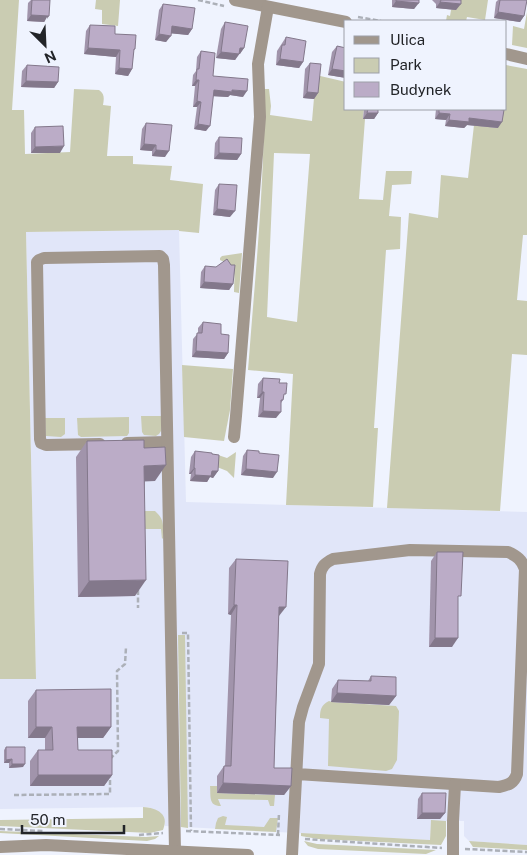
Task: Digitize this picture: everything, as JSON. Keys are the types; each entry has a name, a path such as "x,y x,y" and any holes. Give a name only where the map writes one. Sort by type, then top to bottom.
{"street":[{"path":"235,0 344,22"},
{"path":"234,437 260,117 258,64 268,7"},
{"path":"507,54 527,59"},
{"path":"167,442 46,445 41,443 36,264 39,260 158,255 163,259 164,265 175,851"},
{"path":"292,855 300,715 319,664 320,574 323,565 333,559 410,550 508,552 515,555 523,563 525,569 517,774 511,784 499,787 456,785 297,774"},
{"path":"454,852 453,821 456,785"},
{"path":"0,837 46,845"},
{"path":"0,846 46,845 248,855"}],"path":[{"path":"138,589 138,608"},
{"path":"171,633 188,633 191,831"},
{"path":"14,795 110,794 110,759 118,751 117,671 125,664 126,647"},
{"path":"278,835 279,813"},
{"path":"0,829 50,831"},
{"path":"139,835 174,830 278,835 317,841 454,852 527,852"}],"shaded area":[{"path":"179,230 186,502 527,512 527,845 469,841 464,836 464,821 431,821 430,840 165,826 165,822 149,807 0,809 0,679 36,679 26,232"}],"green space":[{"path":"0,0 19,0 12,110 24,110 25,154 70,152 74,89 99,90 103,95 103,105 111,106 107,156 133,156 133,164 172,166 170,180 203,184 199,233 179,230 26,232 36,679 0,679"},
{"path":"96,0 120,0 118,26 102,24 102,10 95,9"},
{"path":"458,0 488,0 485,20 467,17 466,20 446,20 447,15 450,16 451,10"},
{"path":"527,12 527,48 512,45 513,26 524,29"},
{"path":"507,65 527,69 527,235 523,235 517,300 527,301 527,355 512,354 500,511 387,508 409,213 438,218 441,175 468,178 474,125 498,128 500,110 507,110"},
{"path":"316,75 344,82 344,110 364,110 363,118 365,119 359,199 383,200 386,171 412,171 411,184 392,185 389,216 401,217 400,249 386,250 374,428 378,428 373,507 286,505 293,374 248,370 261,195 264,89 269,89 270,115 312,121","holes":["274,153 310,154 297,322 267,317"]},
{"path":"242,253 239,293 234,292 232,268 220,260 220,258 222,256"},
{"path":"182,365 233,369 230,410 224,441 184,437"},
{"path":"141,416 161,416 161,431 159,434 156,436 144,435 142,432"},
{"path":"129,417 129,433 127,436 81,437 78,435 77,418"},
{"path":"45,418 65,418 65,434 61,437 46,436"},
{"path":"236,452 234,478 227,471 217,467 212,455 215,454 227,458"},
{"path":"144,511 155,511 162,520 162,539 161,529 141,529"},
{"path":"178,635 185,635 188,828 181,827"},
{"path":"329,701 396,706 399,711 397,760 392,769 386,771 328,766 329,719 320,718 320,713 324,704"},
{"path":"210,786 217,786 217,793 275,795 274,806 270,806 268,800 218,799 221,806 217,806 211,800"},
{"path":"143,807 157,810 161,813 165,820 163,830 150,833 0,826 0,820 143,818"},
{"path":"227,817 225,825 264,827 270,818 278,818 276,832 215,829 218,818"},
{"path":"431,820 446,821 446,836 441,845 318,839 301,836 301,833 430,840"},
{"path":"0,831 159,836 147,841 0,833"},
{"path":"304,841 317,844 436,850 426,854 318,849 308,846"},
{"path":"469,841 527,845 527,850 473,847"}],"building":[{"path":"32,0 50,0 49,16 31,15"},
{"path":"419,0 419,3 396,1"},
{"path":"441,0 461,0 461,4 440,2"},
{"path":"500,0 527,0 524,16 498,12"},
{"path":"163,4 195,8 192,29 172,26 171,36 159,34"},
{"path":"225,22 248,26 244,48 240,48 239,54 221,52"},
{"path":"90,25 115,26 115,34 136,35 132,69 119,68 120,50 88,48"},
{"path":"286,37 306,41 303,62 280,59 282,45 285,45"},
{"path":"337,46 344,48 344,71 332,69"},
{"path":"201,51 215,53 213,76 248,79 247,91 214,90 210,126 198,124 201,102 197,101 199,80 196,80"},
{"path":"310,63 321,64 318,93 307,92"},
{"path":"27,65 59,67 58,82 26,81"},
{"path":"368,110 378,110 378,113 367,113"},
{"path":"439,110 504,110 502,122 469,118 469,122 449,120 450,114 439,113"},
{"path":"146,123 172,125 169,151 156,150 156,145 144,144"},
{"path":"63,126 64,146 35,147 35,127"},
{"path":"219,137 242,138 241,154 219,153"},
{"path":"219,184 237,185 235,211 217,209"},
{"path":"227,259 231,265 235,265 233,284 204,282 205,266 216,267"},
{"path":"203,322 221,324 221,334 229,335 228,353 196,351 197,333 202,333"},
{"path":"263,378 280,379 279,383 287,383 286,394 284,394 283,400 281,400 281,412 263,411"},
{"path":"144,440 144,448 165,447 166,465 144,466 146,580 89,581 87,441"},
{"path":"247,450 279,455 277,472 246,469"},
{"path":"195,451 219,455 218,471 212,471 211,476 195,475"},
{"path":"437,552 463,552 461,596 458,596 458,638 435,638"},
{"path":"236,559 288,561 286,607 279,607 274,768 292,768 291,786 223,783 224,766 231,766 237,605 234,605"},
{"path":"371,676 396,677 396,696 337,693 338,680 371,681"},
{"path":"111,689 111,727 77,727 78,750 112,750 112,775 38,775 38,750 53,750 52,727 36,727 36,690"},
{"path":"6,747 25,747 25,764 12,764 12,759 6,760"},
{"path":"422,793 446,793 445,813 422,813"}]}
